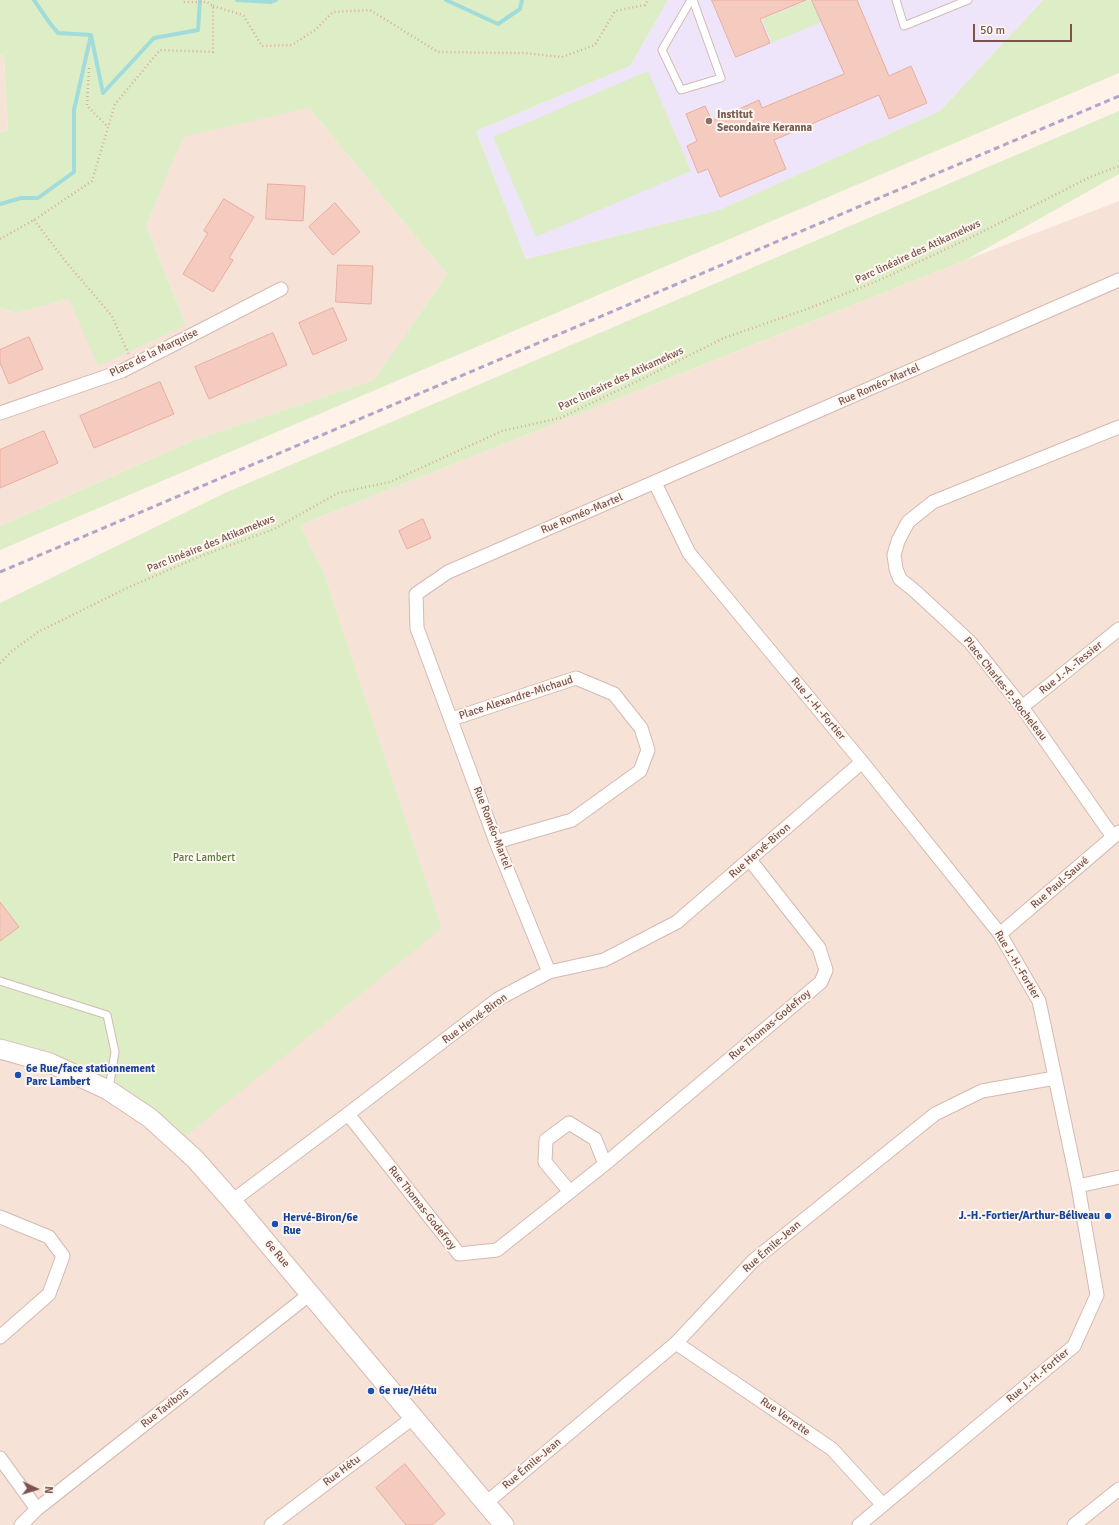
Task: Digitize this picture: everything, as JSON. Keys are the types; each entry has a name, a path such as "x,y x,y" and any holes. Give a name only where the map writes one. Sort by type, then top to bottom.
{"street":[{"name":"Rue Roméo-Martel","path":"549,972 496,842 452,719 417,628 416,594 448,572 1119,280"},
{"name":"Place de la Marquise","path":"0,413 122,371 281,289"},
{"name":"Place Charles-P.-Rocheleau","path":"1116,834 1022,707 970,642 900,579 896,569 894,555 898,541 908,522 933,502 1119,427"},
{"name":"Rue J.-H.-Fortier","path":"655,483 690,553 862,762 1000,934 1039,1002 1078,1186 1097,1295 1074,1346 859,1525"},
{"name":"Rue J.-A.-Tessier","path":"1022,707 1119,629"},
{"name":"Place Alexandre-Michaud","path":"452,719 576,678 614,694 641,728 648,750 640,771 572,820 496,842"},
{"name":"Rue Hervé-Biron","path":"232,1201 498,999 549,972 604,960 677,922 862,762"},
{"name":"Rue Paul-Sauvé","path":"1000,934 1116,834"},
{"name":"Rue Thomas-Godefroy","path":"348,1114 459,1254 497,1250 605,1164 821,982 826,970 818,948 750,860"},
{"name":"6e Rue","path":"0,1049 50,1063 108,1090 150,1118 195,1158 504,1525"},
{"name":"Rue Émile-Jean","path":"486,1503 676,1344 754,1260 935,1114 982,1091 1055,1078"},
{"path":"570,1192 546,1162 546,1140 569,1123 595,1139 605,1164"},
{"path":"1078,1186 1119,1177"},
{"path":"0,1217 49,1237 62,1256 49,1294 0,1337"},
{"name":"Rue Tavibois","path":"21,1525 37,1509 310,1294"},
{"name":"Rue Verrette","path":"676,1344 832,1449 883,1505"},
{"name":"Rue Hétu","path":"275,1524 414,1418"},
{"path":"0,1458 37,1509"},
{"path":"1074,1525 1119,1490"}],"lane":[{"path":"692,0 721,78 681,90 662,50 692,0"},
{"path":"896,0 904,26 968,0"},
{"path":"0,980 107,1015 115,1052 108,1090"}],"path":[{"path":"183,0 183,2 207,2 212,6 243,15 262,46 292,45 314,30 333,12 370,10 438,52 523,53 562,57 595,45 615,11 645,5 648,0"},
{"path":"0,239 34,220 92,181 114,104 160,50 214,52 212,6"},
{"path":"89,68 87,106 108,127"},
{"name":"Parc linéaire des Atikamekws","path":"0,663 12,651 38,632 127,588 201,556 274,529 338,493 390,482 502,431 560,418 646,378 724,338 810,308 882,278 974,236 1090,177 1119,166"},
{"path":"34,220 66,262 112,316 133,365"}],"shaded area":[{"name":"Institut Secondaire Keranna","path":"668,0 1043,0 940,111 719,210 526,259 476,131 630,66"},
{"path":"0,55 4,56 8,130 0,132"},
{"path":"309,108 447,274 374,380 194,440 0,526 0,308 16,313 69,299 186,325 146,226 183,136"},
{"path":"1119,201 1119,1525 0,1525 0,1052 442,928 324,573 300,525 966,260"}],"green space":[{"path":"0,0 668,0 630,66 476,131 526,259 719,210 940,111 1043,0 1119,0 1119,73 0,550 0,526 194,440 374,380 447,274 309,108 183,137 146,226 186,325 98,366 69,299 16,313 0,308 0,132 8,130 4,56 0,55"},
{"path":"808,0 812,0 821,22 772,43 762,19"},
{"path":"648,71 691,171 536,237 493,137"},
{"name":"Parc Lambert","path":"1119,111 1119,174 966,260 300,525 324,573 442,928 182,1139 107,1084 0,1052 0,603 225,493"}],"building":[{"path":"712,0 806,0 760,19 770,43 736,57"},
{"path":"812,0 857,0 889,76 911,66 927,103 889,119 879,95 774,140 786,169 720,197 708,169 698,173 687,146 697,141 686,114 705,106 712,121 759,100 762,108 844,74"},
{"path":"268,184 305,186 303,221 266,219"},
{"path":"224,199 254,217 229,258 233,260 213,292 183,274 208,233 204,231"},
{"path":"335,203 360,232 333,255 309,227"},
{"path":"338,265 373,266 371,304 336,302"},
{"path":"333,308 347,340 313,355 299,323"},
{"path":"273,333 287,365 209,399 195,367"},
{"path":"29,337 43,369 9,384 0,363 0,350"},
{"path":"160,382 174,414 94,448 80,416"},
{"path":"44,431 58,463 0,488 0,450"},
{"path":"423,519 431,538 407,549 399,531"},
{"path":"0,902 19,927 0,941"},
{"path":"405,1464 445,1514 432,1525 406,1525 376,1488"}],"waterway":[{"path":"34,0 58,33 91,35"},
{"path":"0,204 21,198 38,198 74,172 74,110 91,35 103,93 154,38 198,30 200,0"},
{"path":"237,0 271,2 276,0"},
{"path":"446,0 498,24 520,9 522,0"}],"railway":[{"path":"0,572 1119,96"}],"place":[{"name":"Institut Secondaire Keranna","path":"709,121"},
{"name":"6e Rue/face stationnement Parc Lambert","path":"18,1075"},
{"name":"J.-H.-Fortier/Arthur-Béliveau","path":"1108,1216"},
{"name":"Hervé-Biron/6e Rue","path":"275,1224"},
{"name":"6e rue/Hétu","path":"371,1391"}]}
